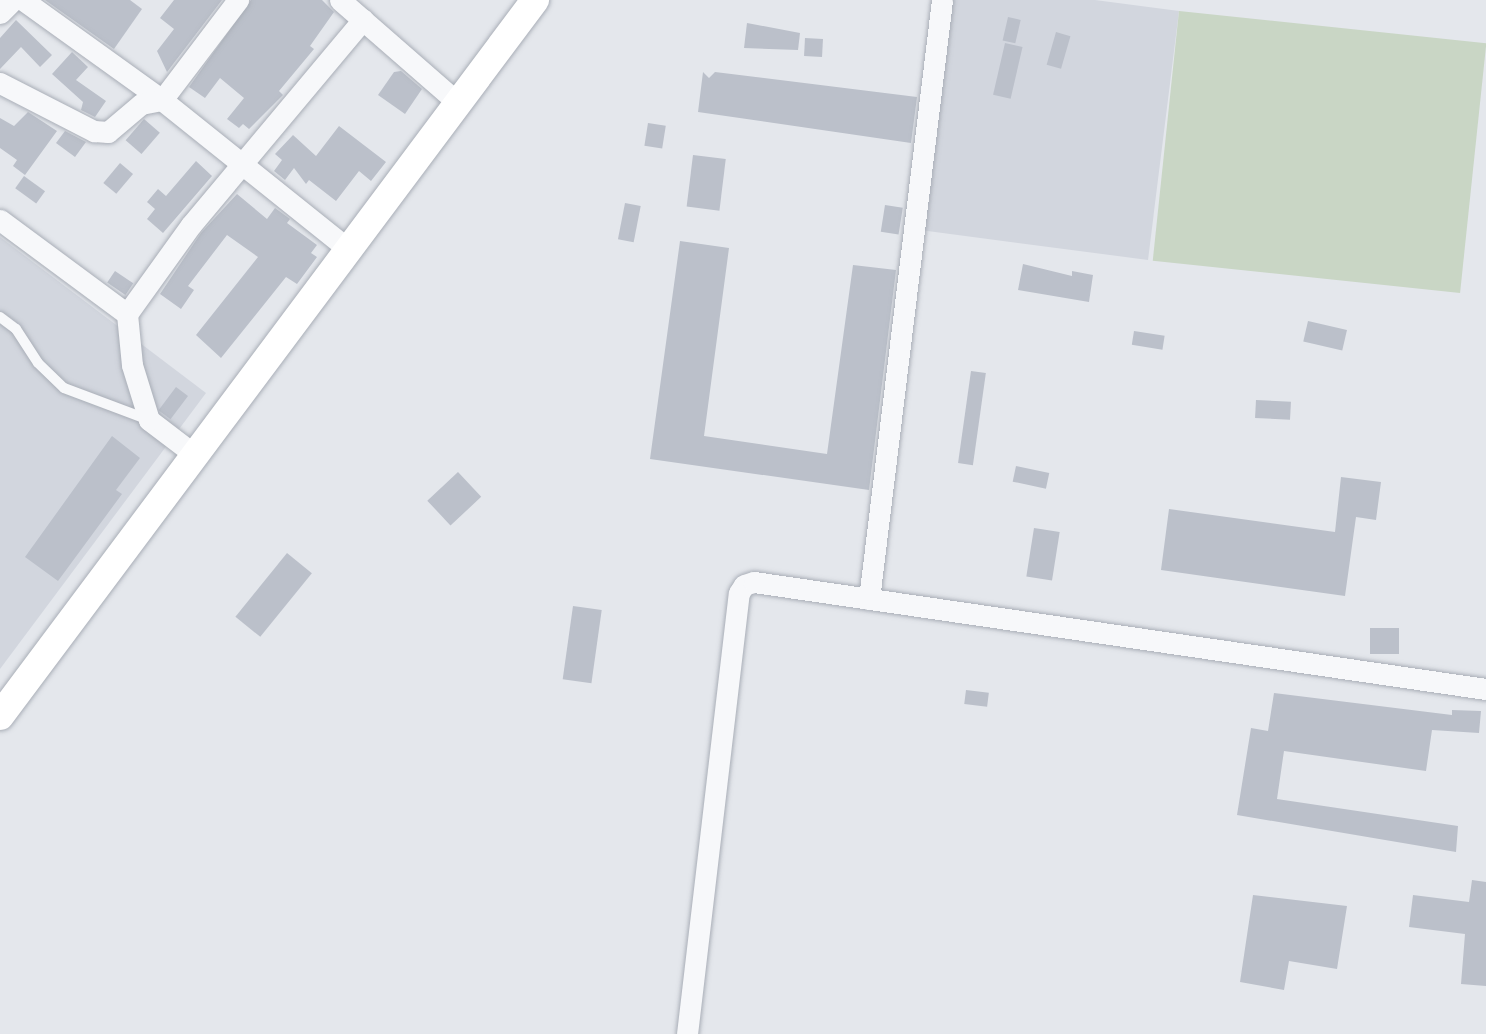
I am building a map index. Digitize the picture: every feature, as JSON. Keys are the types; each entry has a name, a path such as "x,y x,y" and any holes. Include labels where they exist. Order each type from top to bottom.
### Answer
{"street":[{"path":"0,13 13,0"},
{"path":"23,0 162,100 348,249"},
{"path":"0,83 94,131 108,132 141,104 162,100 238,0"},
{"path":"340,0 457,102"},
{"path":"0,716 535,0"},
{"path":"869,599 942,0"},
{"path":"195,455 149,420 135,376 127,314 242,163 363,19"},
{"path":"0,220 127,314"},
{"path":"687,1034 739,593 744,585 754,582 1486,689"}],"lane":[{"path":"0,317 16,330 38,363 64,388 149,420"}],"shaded area":[{"path":"949,0 1095,0 1179,11 1148,260 920,230"},
{"path":"0,237 206,393 0,669"}],"green space":[{"path":"1179,11 1486,43 1460,293 1153,261"}],"building":[{"path":"45,0 130,0 142,9 114,49"},
{"path":"174,0 222,0 167,72 157,51 174,29 160,18"},
{"path":"251,0 322,0 334,12 310,46 314,49 279,91 283,95 249,129 243,124 239,128 227,119 244,98 220,78 205,98 189,87"},
{"path":"1008,17 1021,20 1015,43 1003,40"},
{"path":"16,20 52,55 40,67 21,47 0,69 0,38"},
{"path":"747,23 800,33 798,50 744,48"},
{"path":"1056,32 1070,36 1061,69 1047,65"},
{"path":"805,38 823,39 822,57 804,56"},
{"path":"1005,43 1023,47 1011,99 993,95"},
{"path":"72,52 88,67 76,80 106,101 95,117 81,110 83,102 52,74"},
{"path":"401,71 422,89 405,114 378,95 394,72"},
{"path":"703,72 709,78 715,72 917,97 911,143 698,112"},
{"path":"28,112 57,131 25,175 13,166 17,160 0,148 0,118 14,126"},
{"path":"144,119 160,133 141,154 126,140"},
{"path":"648,123 666,126 662,149 644,146"},
{"path":"339,126 386,162 371,181 359,171 336,201 309,180 306,184 294,168 285,180 274,171 282,160 275,154 293,135 316,156"},
{"path":"65,131 86,142 75,157 56,143"},
{"path":"693,155 726,159 719,211 687,207"},
{"path":"196,161 212,176 163,233 147,219 155,209 147,202 158,189 166,196"},
{"path":"120,163 133,174 116,194 103,183"},
{"path":"24,176 45,191 36,203 15,188"},
{"path":"237,194 267,219 275,208 290,219 287,223 317,245 311,253 317,257 297,284 286,277 221,358 196,335 258,257 227,235 188,286 194,290 181,309 160,294 201,233"},
{"path":"625,203 641,206 634,242 618,239"},
{"path":"885,205 903,208 899,234 881,232"},
{"path":"680,241 729,248 704,436 827,454 853,265 896,270 869,490 650,459"},
{"path":"1023,264 1072,276 1072,271 1093,275 1089,302 1018,290"},
{"path":"115,271 133,283 125,295 107,283"},
{"path":"1308,321 1347,330 1342,350 1303,341"},
{"path":"1134,331 1165,336 1162,350 1132,345"},
{"path":"971,371 986,373 973,465 958,463"},
{"path":"176,387 188,396 171,419 159,410"},
{"path":"1256,400 1291,402 1290,420 1255,418"},
{"path":"112,436 140,458 116,490 122,494 58,581 25,557"},
{"path":"1016,466 1049,473 1046,489 1013,482"},
{"path":"458,472 481,497 450,526 427,501"},
{"path":"1341,477 1381,482 1376,520 1356,517 1345,596 1161,570 1169,509 1335,532"},
{"path":"1034,528 1060,532 1052,580 1026,576"},
{"path":"287,553 312,573 260,637 235,617"},
{"path":"573,606 602,610 591,683 563,679"},
{"path":"1370,628 1399,628 1399,654 1370,654"},
{"path":"966,690 989,693 987,707 964,704"},
{"path":"1274,693 1452,715 1452,710 1481,711 1479,733 1432,730 1426,771 1284,751 1277,799 1458,826 1456,852 1237,815 1251,728 1268,731"},
{"path":"1472,880 1486,882 1486,986 1461,984 1465,934 1409,927 1413,895 1469,902"},
{"path":"1253,895 1347,906 1337,969 1289,961 1284,990 1240,982"}]}
